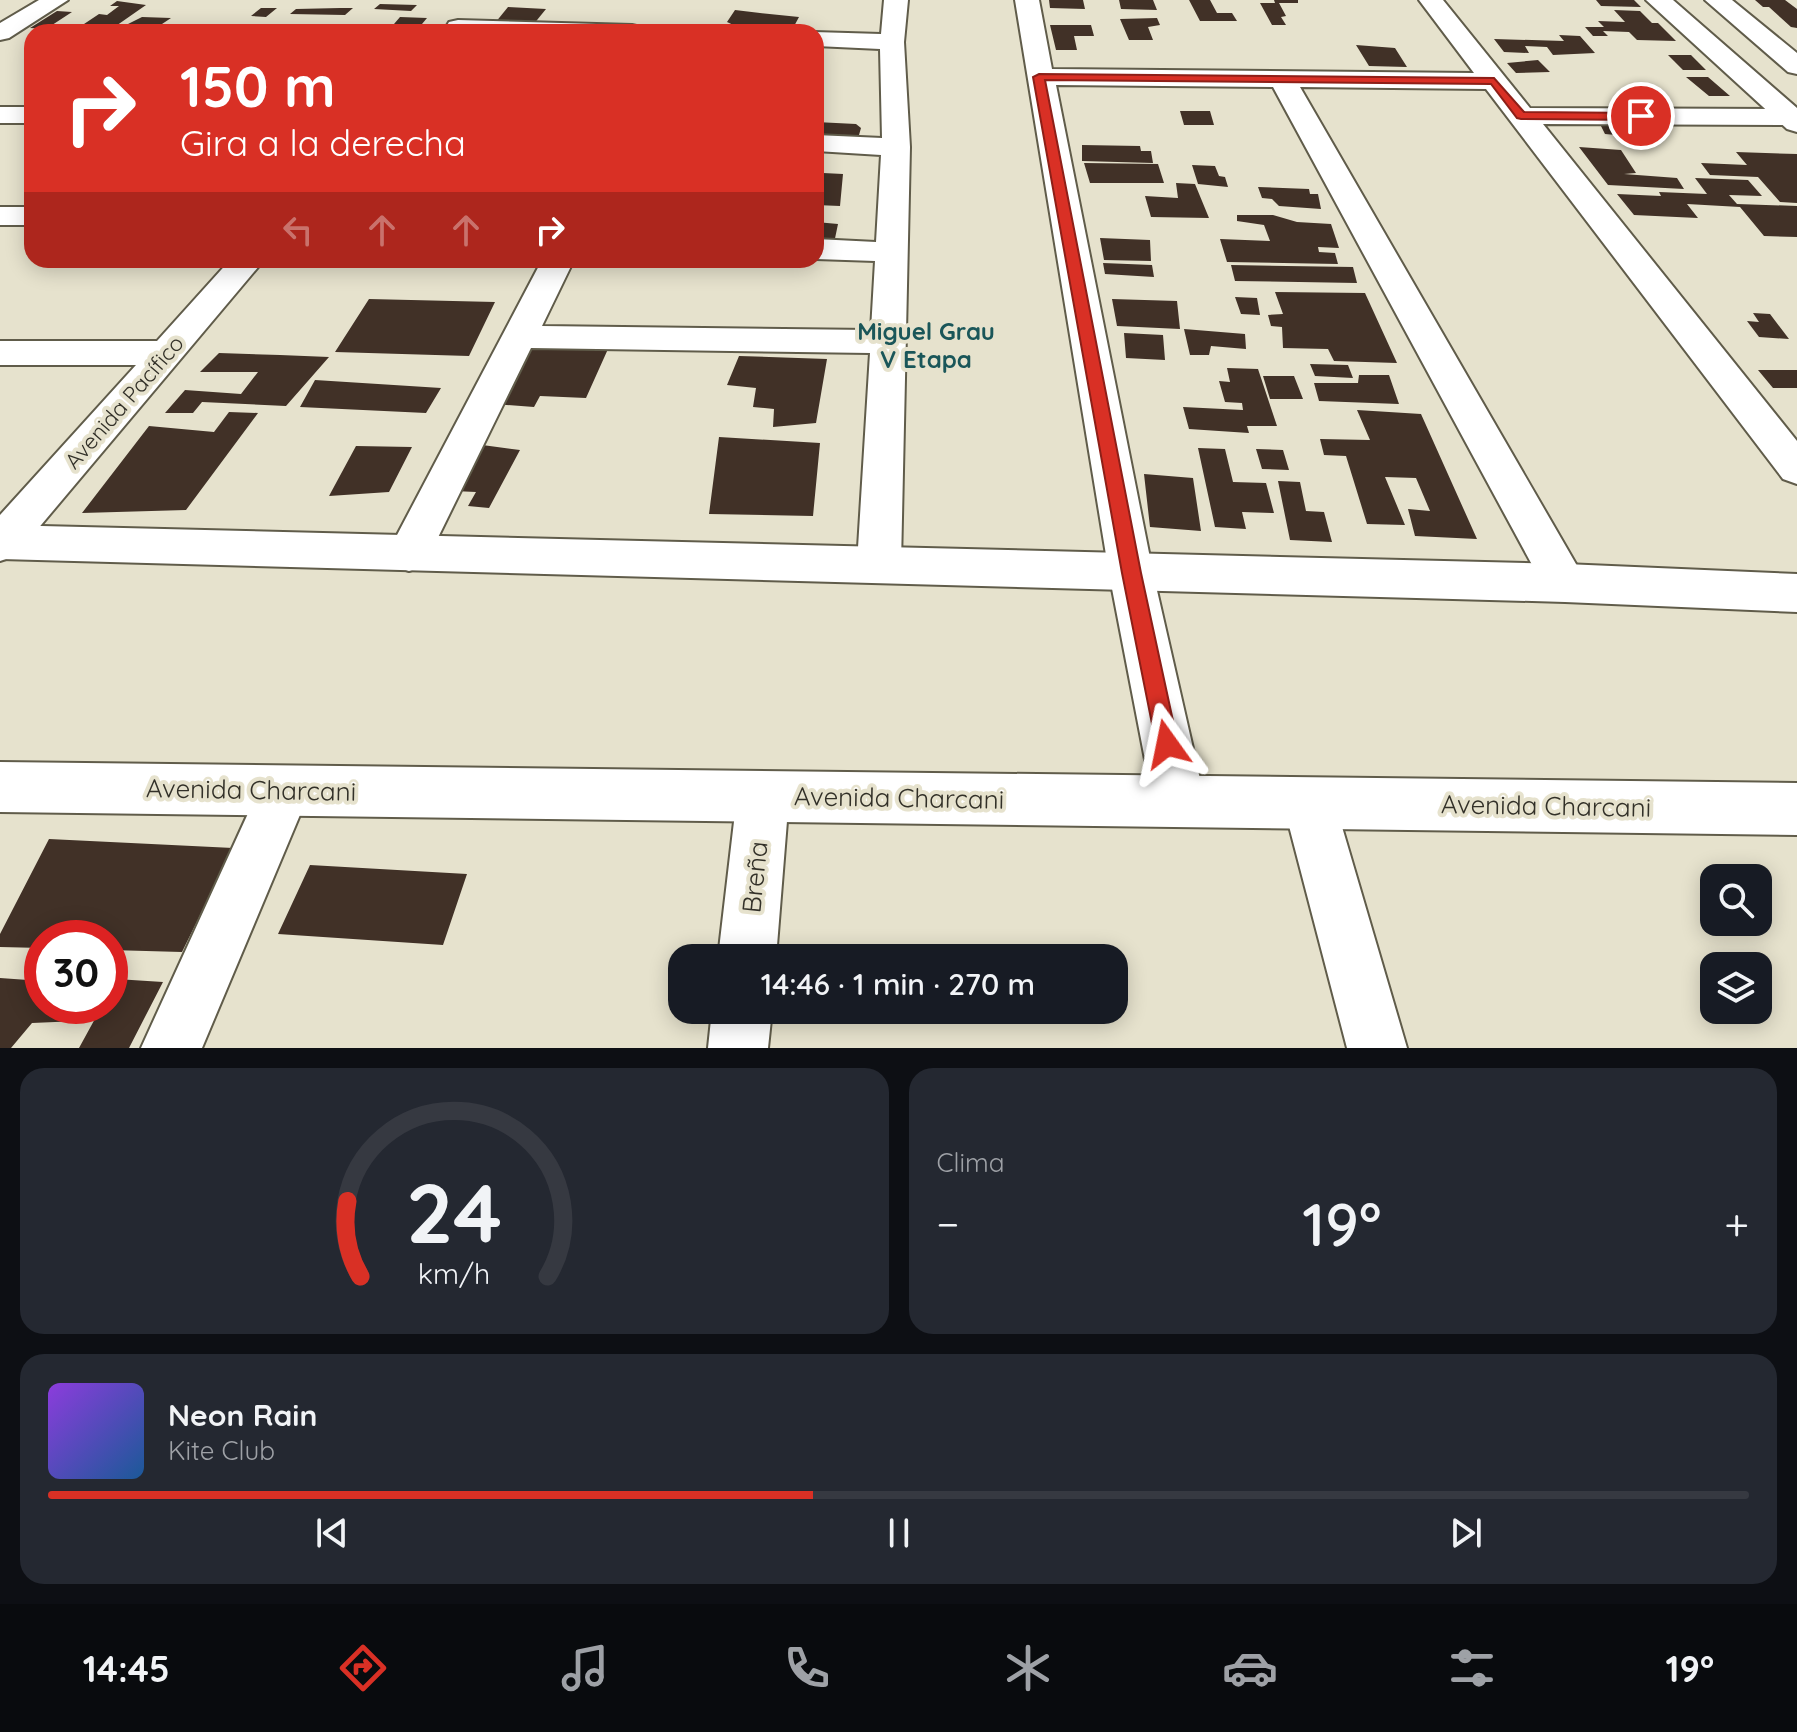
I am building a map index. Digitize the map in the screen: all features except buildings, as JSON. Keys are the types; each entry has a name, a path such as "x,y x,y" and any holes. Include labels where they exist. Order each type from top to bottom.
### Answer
{"street":[{"path":"0,34 56,0"},
{"path":"460,24 480,0"},
{"path":"879,564 896,147 892,42 896,0"},
{"path":"1027,0 1131,573 1179,801"},
{"path":"1431,0 1797,469"},
{"path":"1658,0 1795,119"},
{"path":"1717,0 1797,66"},
{"path":"0,34 24,35"},
{"path":"824,39 892,42"},
{"path":"1039,77 1494,81"},
{"path":"1282,79 1565,583"},
{"path":"0,115 24,115"},
{"path":"1521,116 1795,119"},
{"path":"824,143 896,147"},
{"path":"0,216 24,216"},
{"path":"824,249 891,252"},
{"name":"Avenida Pacífico","path":"0,543 241,268"},
{"path":"409,554 554,268"},
{"path":"519,336 613,340 887,342"},
{"path":"0,353 167,353"},
{"path":"0,543 1565,583 1797,593"},
{"name":"Avenida Charcani","path":"0,787 1797,809"},
{"path":"171,1048 284,791"},
{"name":"Breña","path":"748,944 763,796"},
{"path":"1309,803 1377,1048"},
{"path":"738,1048 741,1024"}],"district":[{"name":"Miguel Grau V Etapa","path":"926,346"}],"route":[{"path":"1167,744 1131,573 1039,77 1494,81 1521,116 1641,116"}]}
